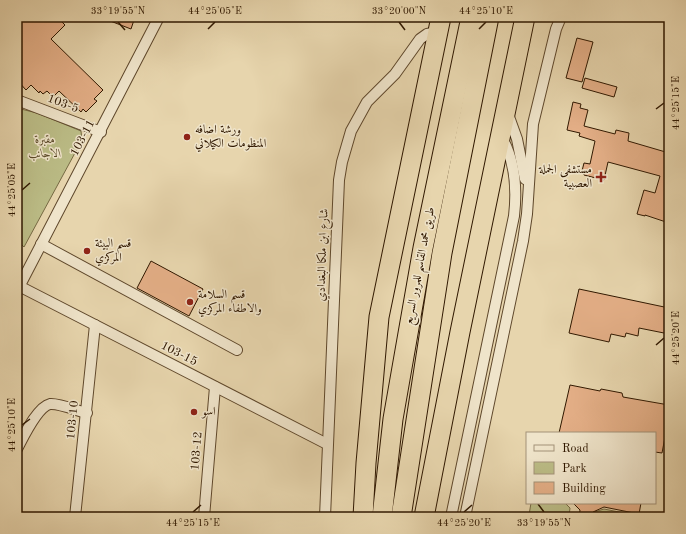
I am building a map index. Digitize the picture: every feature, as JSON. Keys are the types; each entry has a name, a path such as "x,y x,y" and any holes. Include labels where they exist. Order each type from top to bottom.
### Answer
{"highway":[{"name":"طريق محمد القاسم للمرور السريع","path":"382,517 393,419 423,248 471,17"},
{"name":"طريق محمد القاسم للمرور السريع","path":"401,517 442,253 489,17"},
{"path":"424,517 460,332 525,17"},
{"path":"517,58 530,41 539,17"},
{"path":"363,517 366,463 380,317 440,25"}],"street":[{"name":"103-11","path":"18,287 101,132 159,17"},
{"path":"465,517 523,241 528,199 532,124 556,29 561,17"},
{"name":"شارع ابن ملكا البغدادي","path":"325,517 339,180 346,146 351,131 367,102 395,74 420,39 440,25"},
{"name":"103-5","path":"17,100 101,132"},
{"path":"506,111 516,139 528,199"},
{"path":"451,517 514,216 515,196 513,171 501,136"},
{"path":"41,244 237,350"},
{"name":"103-15","path":"18,287 327,444"},
{"name":"103-10","path":"75,517 95,325"},
{"name":"103-12","path":"204,517 215,387"},
{"path":"17,451 37,414 45,406 51,404 87,413"}],"green space":[{"name":"مقبرة الاجانب","path":"17,108 37,113 81,131 82,140 24,247 17,240"},
{"path":"531,504 566,504 570,508 569,516 537,517 529,515"},
{"path":"604,509 639,517 593,517 594,512"}],"building":[{"path":"25,17 57,17 65,25 51,39 103,90 94,99 97,101 86,112 83,109 81,112 59,91 53,97 47,91 43,94 40,91 39,93 31,85 26,90 17,80 17,25"},
{"path":"100,17 135,17 131,29"},
{"path":"577,38 593,42 582,82 566,78"},
{"path":"585,78 617,87 614,97 582,88"},
{"path":"573,102 581,104 580,108 588,110 584,126 615,134 616,130 629,133 628,141 669,153 669,223 645,215 637,214 644,190 655,193 660,176 608,162 604,180 584,175 584,172 582,171 584,163 590,164 595,141 579,136 580,133 567,130"},
{"path":"151,261 203,289 189,316 137,288"},
{"path":"579,289 669,308 669,334 639,328 638,336 626,333 625,337 611,334 609,342 569,333"},
{"path":"570,385 600,391 601,389 622,393 623,397 669,405 669,416 662,453 656,452 656,432 559,432"},
{"path":"574,504 641,504 639,514 604,507 593,512 592,517 579,517 580,510"}],"place":[{"name":"ورشة اضافه المنظومات الكيلاني","path":"187,137"},
{"name":"مستشفى الجملة العصبية","path":"601,177"},
{"name":"قسم البيئة المركزي","path":"87,251"},
{"name":"قسم السلامة والاطفاء المركزي","path":"190,302"},
{"name":"اسو","path":"194,412"}]}
